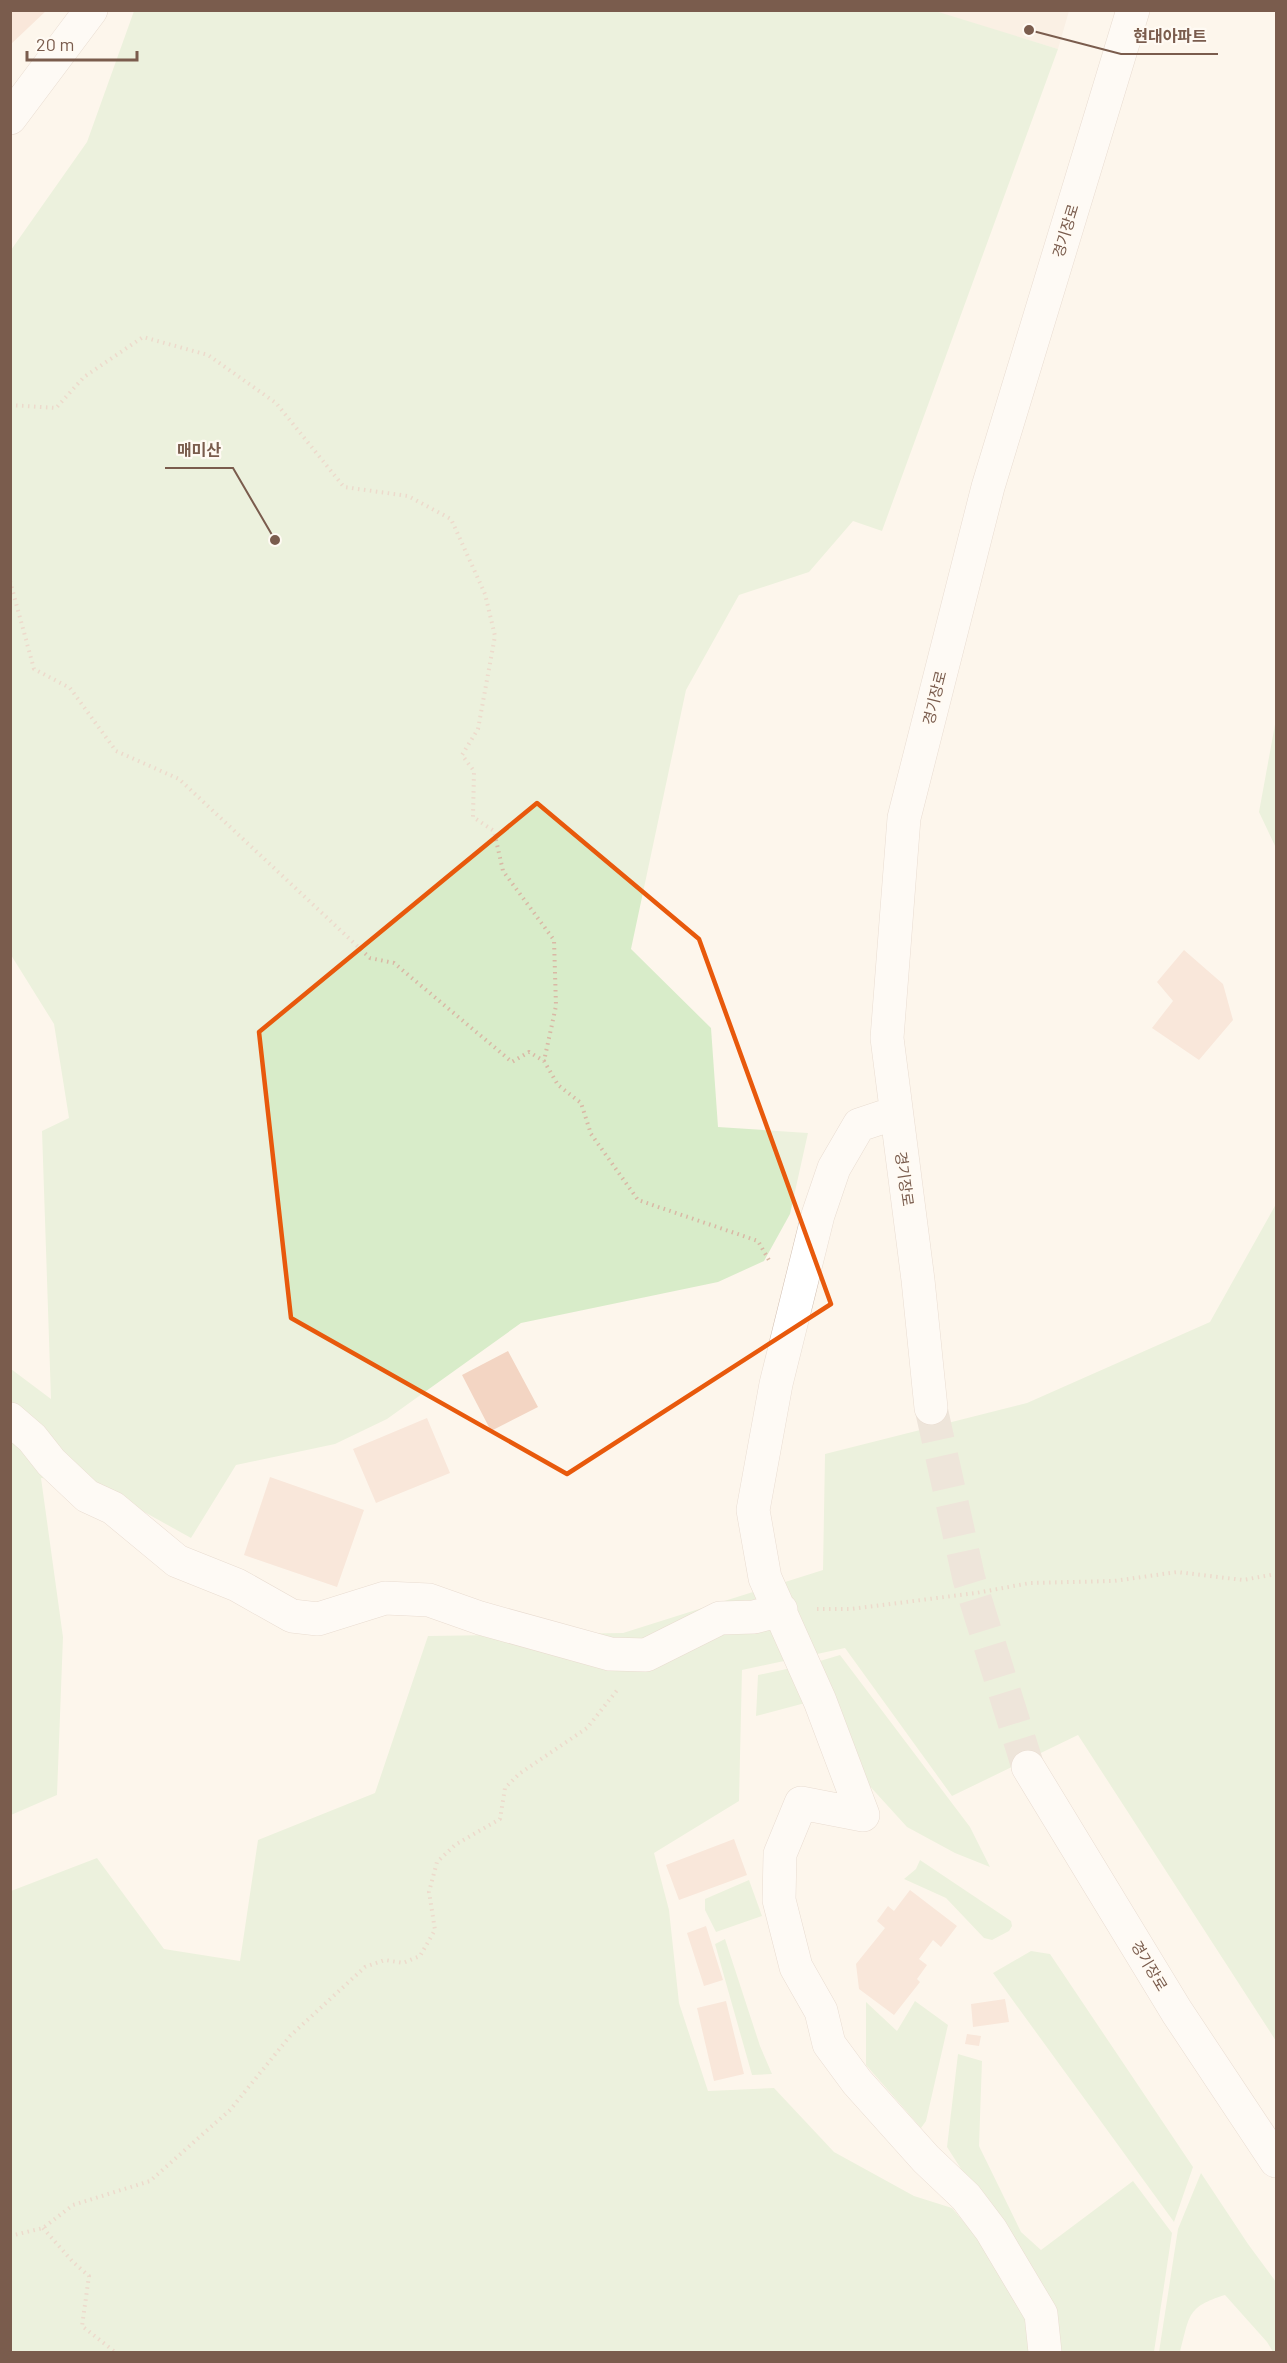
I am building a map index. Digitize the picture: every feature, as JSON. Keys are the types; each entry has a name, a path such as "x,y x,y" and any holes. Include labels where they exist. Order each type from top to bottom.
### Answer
{"street":[{"path":"10,118 92,10"},
{"name":"경기장로","path":"931,1408 918,1280 887,1038 904,818 988,487 1133,10"},
{"path":"895,1113 859,1125 834,1168 818,1215 776,1384 753,1510 765,1578 820,1701 863,1815 801,1803 780,1854 779,1900 796,1967 821,2011 829,2044 857,2082 926,2159 966,2197 991,2230 1041,2314 1045,2352"},
{"path":"10,1419 87,1496 113,1508 177,1561 237,1585 292,1616 318,1619 385,1598 429,1600 480,1618 610,1654 646,1654 720,1618 754,1617 780,1610"},
{"name":"경기장로","path":"1028,1767 1177,2012 1276,2161"}],"path":[{"path":"10,405 56,408 84,376 143,337 208,354 276,403 344,487 408,496 451,519 485,594 495,636 478,729 462,755 474,771 473,817 494,831 503,871 554,940 556,1006 544,1061"},
{"path":"10,581 34,669 70,688 116,751 180,778 370,958 394,963 512,1062 530,1052 544,1061 558,1085 580,1103 591,1134 638,1200 758,1241 770,1262 771,1272"},
{"path":"780,1610 851,1609 976,1593 1030,1583 1114,1581 1177,1572 1243,1580 1276,1574"},
{"path":"10,2236 43,2228 74,2205 150,2181 230,2110 290,2036 364,1967 385,1960 403,1963 420,1956 435,1929 429,1892 437,1862 455,1845 500,1820 505,1788 519,1774 587,1728 646,1654"},
{"path":"43,2228 73,2262 89,2276 82,2326 115,2352"}],"highlighted area":[{"path":"537,803 699,939 831,1304 567,1474 291,1318 259,1032"}],"shaded area":[{"path":"932,11 1069,11 1058,49"}],"green space":[{"path":"932,10 1058,49 882,531 853,521 809,572 739,595 686,690 631,949 711,1028 718,1127 808,1133 790,1214 764,1261 718,1282 521,1323 387,1419 335,1444 236,1465 191,1538 92,1483 41,1478 63,1637 57,1795 11,1815 11,1369 51,1399 42,1131 69,1118 54,1024 11,955 11,250 87,142 134,11"},
{"path":"1276,719 1276,848 1259,812"},
{"path":"1276,1204 1276,2041 1078,1735 952,1796 845,1648 742,1670 739,1801 654,1853 669,1910 679,2003 708,2091 774,2088 834,2152 914,2196 952,2208 999,2264 1031,2323 1033,2352 11,2352 11,1891 97,1858 164,1949 240,1961 258,1840 375,1793 428,1636 623,1633 823,1570 825,1454 1027,1403 1210,1322"},
{"path":"840,1655 970,1827 990,1867 955,1853 907,1827 866,1782 820,1661"},
{"path":"796,1667 809,1702 756,1716 758,1675"},
{"path":"920,1860 1011,1921 1012,1926 1009,1931 992,1940 984,1938 946,1898 904,1879 916,1869"},
{"path":"749,1880 762,1916 716,1932 705,1910 705,1899"},
{"path":"725,1939 760,2046 772,2074 752,2075 715,1944"},
{"path":"1031,1951 1050,1954 1193,2167 1174,2222 993,1973"},
{"path":"915,2001 948,2025 926,2121 921,2128 866,2065 866,2002 897,2031"},
{"path":"958,2054 982,2061 979,2146 1021,2232 1041,2250 1133,2181 1172,2233 1154,2352 1057,2352 1051,2309 947,2147"},
{"path":"1201,2173 1276,2282 1276,2352 1273,2352 1267,2342 1225,2295 1203,2304 1192,2314 1180,2352 1159,2352 1178,2229"}],"building":[{"path":"10,10 47,10 10,45"},
{"path":"1184,950 1223,984 1233,1020 1199,1060 1152,1028 1173,1001 1157,982"},
{"path":"508,1351 538,1407 491,1431 462,1375"},
{"path":"427,1418 450,1473 376,1503 353,1449"},
{"path":"270,1477 364,1510 337,1587 244,1555"},
{"path":"734,1839 747,1875 679,1900 666,1865"},
{"path":"910,1890 957,1926 941,1947 933,1940 919,1959 927,1965 917,1979 920,1982 894,2015 859,1989 856,1964 885,1928 877,1921 888,1906 894,1911"},
{"path":"706,1926 723,1980 704,1986 687,1933"},
{"path":"1005,1999 1009,2022 973,2027 971,2004"},
{"path":"726,2001 744,2074 714,2081 697,2008"},
{"path":"967,2034 981,2036 979,2046 965,2044"}],"tunnel":[{"path":"931,1408 969,1579 1028,1767"}],"place":[{"name":"현대아파트","path":"1029,30"},
{"name":"매미산","path":"275,540"}]}
